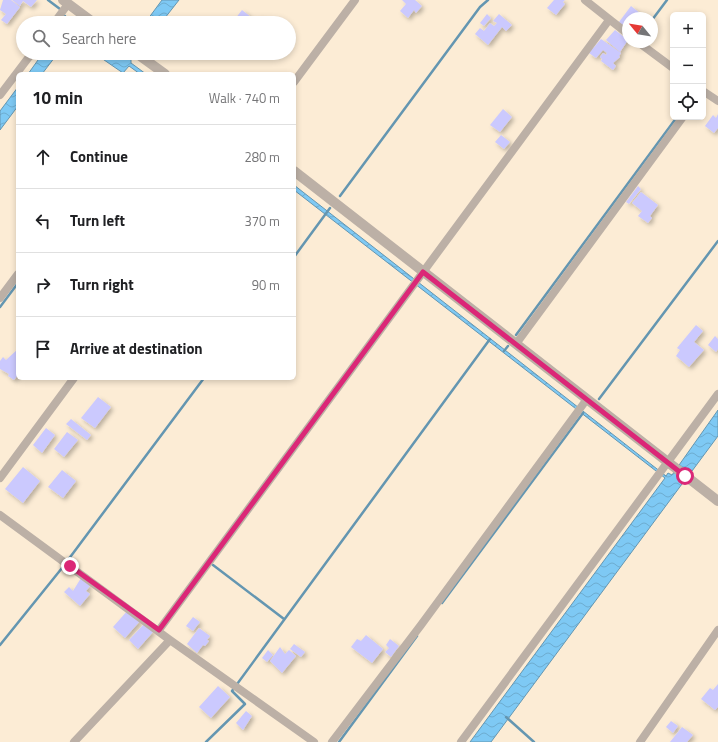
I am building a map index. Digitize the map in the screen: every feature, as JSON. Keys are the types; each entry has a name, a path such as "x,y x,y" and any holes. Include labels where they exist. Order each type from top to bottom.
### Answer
{"street":[{"path":"296,79 355,0"},
{"path":"585,0 622,30"},
{"path":"58,16 65,2 84,16"},
{"path":"159,630 609,20"},
{"path":"646,48 670,66"},
{"path":"18,72 27,60"},
{"path":"146,60 162,72"},
{"path":"0,95 16,74"},
{"path":"706,93 718,101"},
{"path":"516,344 682,120"},
{"path":"296,173 418,278 516,344 584,403 676,468 718,501"},
{"path":"0,298 16,277"},
{"path":"0,478 73,380"},
{"path":"462,742 718,394"},
{"path":"332,742 421,625 584,403"},
{"path":"0,515 159,630 170,640 314,742"},
{"path":"640,742 718,630"},
{"path":"74,742 170,640"}],"water":[{"path":"162,0 179,0 166,16 150,16"},
{"path":"38,60 53,60 44,72 29,72"},
{"path":"104,60 131,60 131,63 143,72 137,72 129,66 124,72"},
{"path":"16,90 16,109 0,130 0,111"},
{"path":"296,187 666,476 668,473 672,475 718,410 718,436 692,471 688,468 679,481 682,484 491,742 470,742 665,478 296,192"}],"building":[{"path":"3,0 11,0 20,7 7,24 1,20 6,14 0,10"},
{"path":"12,0 37,0 31,7 23,1 20,6"},
{"path":"402,0 415,0 422,6 416,13 414,10 408,18 400,11 406,4"},
{"path":"554,0 565,0 563,2 565,4 556,15 547,8"},
{"path":"631,6 638,12 626,12"},
{"path":"242,10 250,16 237,16"},
{"path":"487,14 491,18 484,26 480,23"},
{"path":"499,14 512,25 506,31 502,27 488,45 475,34 480,28 484,31 490,23 494,26 497,23 493,21"},
{"path":"615,30 622,35 623,48 620,52 606,40"},
{"path":"601,39 621,53 619,56 620,57 613,63 616,66 613,70 601,61 602,59 600,57 603,53 606,55 607,53 603,50 596,58 589,53"},
{"path":"503,109 512,117 500,132 490,125"},
{"path":"718,114 718,128 714,133 705,126 713,115 716,118"},
{"path":"501,135 510,142 504,149 495,142"},
{"path":"638,186 641,189 629,204 626,202"},
{"path":"641,192 658,205 650,216 652,218 648,223 638,216 642,211 632,203"},
{"path":"696,325 703,331 694,342 704,350 689,367 676,356 680,350 677,348"},
{"path":"715,336 718,339 718,349 716,352 708,345"},
{"path":"16,351 16,378 14,380 8,376 9,374 0,369 0,361 3,357 6,360"},
{"path":"98,397 111,407 95,428 81,418"},
{"path":"71,419 91,435 87,440 66,424"},
{"path":"46,428 55,435 42,453 33,445"},
{"path":"67,432 78,440 64,457 54,449"},
{"path":"23,467 40,481 23,503 5,489"},
{"path":"62,470 76,481 63,498 48,487"},
{"path":"81,578 90,586 86,591 90,594 80,606 64,592 69,587 73,591"},
{"path":"128,610 140,621 125,638 113,627"},
{"path":"193,617 200,622 193,631 186,626"},
{"path":"144,624 153,632 138,649 129,640"},
{"path":"199,628 210,636 207,640 209,641 205,646 203,645 197,653 187,644"},
{"path":"366,635 383,649 372,663 351,647 357,639 361,641"},
{"path":"390,639 399,646 391,657 385,652 389,648 386,645"},
{"path":"294,644 305,652 301,657 290,649"},
{"path":"280,647 285,654 289,650 296,656 282,673 270,661"},
{"path":"268,650 273,655 267,662 262,658"},
{"path":"718,684 718,707 715,710 701,699 710,688 713,690"},
{"path":"218,686 230,697 211,718 199,707"},
{"path":"246,711 252,716 243,730 236,723"},
{"path":"671,721 678,726 673,733 666,727"},
{"path":"682,727 693,735 687,742 670,742"}],"waterway":[{"path":"48,0 60,9"},
{"path":"340,196 480,7 488,0"},
{"path":"658,12 667,0"},
{"path":"516,335 675,120"},
{"path":"296,254 330,208"},
{"path":"599,399 718,241"},
{"path":"0,307 16,286"},
{"path":"206,742 245,704 232,691 490,339"},
{"path":"504,351 508,346"},
{"path":"0,645 62,568 203,380"},
{"path":"442,603 583,413"},
{"path":"213,565 284,619"},
{"path":"339,742 417,636"},
{"path":"506,717 534,742"}],"route":[{"path":"70,566 159,630 423,272 685,476"}]}
